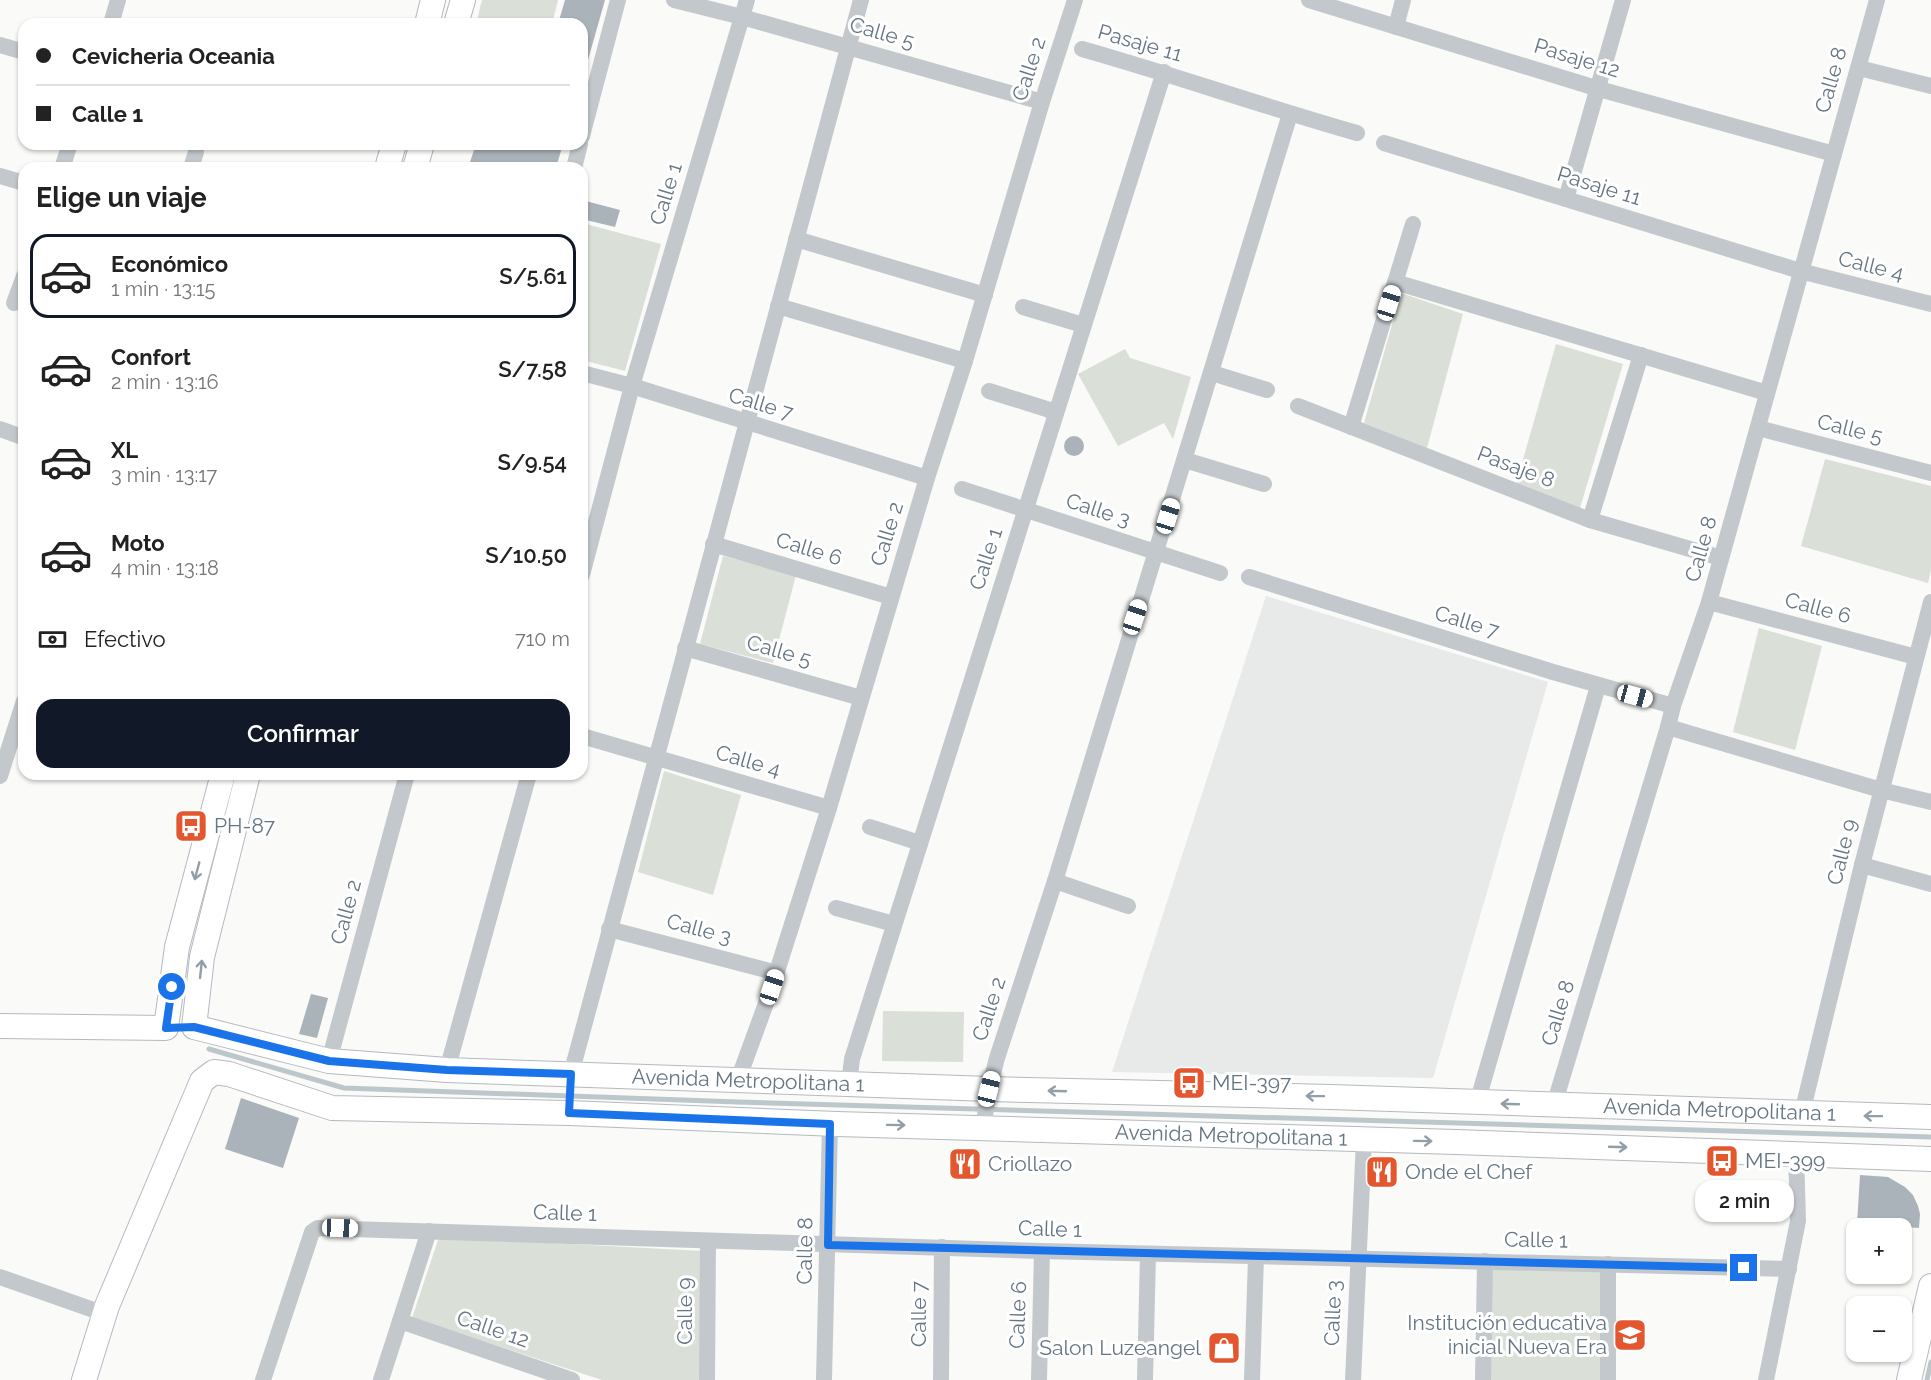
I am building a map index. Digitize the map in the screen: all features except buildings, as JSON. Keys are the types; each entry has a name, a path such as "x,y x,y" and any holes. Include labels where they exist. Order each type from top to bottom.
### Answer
{"street":[{"path":"113,18 118,0"},
{"path":"428,18 433,0"},
{"path":"458,18 463,0"},
{"path":"588,113 618,0"},
{"name":"Calle 5","path":"674,0 1042,102"},
{"name":"Calle 1","path":"588,552 632,386 747,0"},
{"path":"84,1380 105,1314 202,1081 214,1072 229,1074 332,1108 570,1093 609,929 861,0"},
{"name":"Calle 2","path":"738,1080 777,973 829,808 927,478 1075,0"},
{"name":"Pasaje 12","path":"1308,0 1599,89 1834,154"},
{"path":"1396,27 1403,0"},
{"path":"1566,199 1623,0"},
{"name":"Calle 8","path":"1554,1105 1673,706 1709,602 1877,0"},
{"path":"0,45 18,50"},
{"name":"Pasaje 11","path":"1082,49 1164,72 1290,114 1357,133"},
{"path":"1858,68 1931,86"},
{"name":"Calle 1","path":"849,1084 852,1059 894,924 1164,72"},
{"name":"Calle 2","path":"984,1124 988,1093 1000,1047 1055,881 1290,114"},
{"name":"Pasaje 11","path":"1384,143 1800,271"},
{"path":"0,176 18,181"},
{"path":"1351,427 1413,224"},
{"path":"796,239 984,295"},
{"name":"Calle 4","path":"1800,271 1931,304"},
{"path":"1395,282 1767,393"},
{"path":"778,306 965,361"},
{"path":"1023,307 1083,325"},
{"path":"1590,520 1641,355"},
{"path":"1212,373 1267,390"},
{"name":"Calle 7","path":"588,375 632,386 927,478"},
{"path":"989,391 1056,412"},
{"name":"Pasaje 8","path":"1298,406 1590,520 1721,558"},
{"name":"Calle 5","path":"1758,428 1931,473"},
{"path":"0,429 18,436"},
{"path":"1185,460 1264,484"},
{"name":"Calle 3","path":"962,489 1220,573"},
{"name":"Calle 6","path":"713,544 891,597"},
{"name":"Calle 7","path":"1250,577 1598,686 1673,706"},
{"name":"Calle 6","path":"1709,602 1916,657"},
{"name":"Calle 9","path":"1802,1113 1862,865 1931,602"},
{"name":"Calle 5","path":"685,648 861,698"},
{"path":"1477,1103 1598,686"},
{"path":"0,776 18,720"},
{"path":"1668,727 1881,790 1931,802"},
{"path":"588,738 655,757"},
{"name":"Calle 4","path":"655,757 829,808"},
{"path":"166,1028 177,947 221,780"},
{"path":"194,1027 202,957 246,780"},
{"name":"Calle 2","path":"329,1061 405,780"},
{"path":"447,1070 527,780"},
{"path":"870,827 920,843"},
{"path":"1862,865 1931,884"},
{"path":"1055,881 1128,906"},
{"path":"836,908 894,924"},
{"name":"Calle 3","path":"609,929 777,973"},
{"name":"Avenida Metropolitana 1","path":"0,1026 194,1027 329,1061 447,1070 570,1093 830,1124 984,1124 1094,1112 1331,1097 1931,1117"},
{"name":"Avenida Metropolitana 1","path":"570,1093 738,1080 849,1084 988,1093 1094,1112 1364,1140 1931,1159"},
{"name":"Calle 8","path":"824,1380 830,1124"},
{"name":"Calle 3","path":"1353,1380 1364,1140"},
{"path":"1766,1380 1798,1221 1796,1153"},
{"name":"Calle 1","path":"263,1380 312,1232 318,1228 1148,1254 1789,1269"},
{"path":"381,1380 429,1231"},
{"name":"Calle 9","path":"707,1380 708,1241"},
{"name":"Calle 7","path":"941,1380 942,1247"},
{"name":"Calle 6","path":"1039,1380 1042,1251"},
{"path":"1145,1380 1148,1254"},
{"path":"1252,1380 1256,1257"},
{"path":"1483,1380 1485,1261"},
{"path":"1608,1264 1608,1380"},
{"path":"0,1277 105,1314"},
{"path":"1909,1380 1931,1286"},
{"name":"Calle 12","path":"400,1321 572,1380"}],"shaded area":[{"path":"482,0 558,0 554,18 478,18"},
{"path":"588,225 661,244 625,371 588,362"},
{"path":"1401,293 1463,314 1427,448 1364,423"},
{"path":"1556,344 1623,364 1580,508 1516,484"},
{"path":"1125,349 1130,358 1191,377 1173,439 1164,423 1118,446 1078,374"},
{"path":"1825,459 1931,486 1931,570 1928,583 1801,546"},
{"path":"723,556 796,575 773,663 700,644"},
{"path":"1266,596 1548,682 1433,1078 1112,1072"},
{"path":"1759,628 1822,646 1795,750 1733,732"},
{"path":"664,771 741,795 713,895 638,872"},
{"path":"883,1011 964,1012 963,1062 882,1061"},
{"path":"439,1237 703,1251 700,1380 602,1380 412,1318"},
{"path":"1489,1269 1604,1270 1603,1380 1488,1380"}],"waterway":[{"path":"209,1049 344,1088 738,1102 1931,1137"},
{"path":"1927,1380 1931,1362"}],"place":[{"name":"PH-87","path":"191,826"},
{"name":"MEI-397","path":"1189,1083"},
{"name":"MEI-399","path":"1722,1161"},
{"name":"Criollazo","path":"965,1164"},
{"name":"Onde el Chef","path":"1382,1172"},
{"name":"Institución educativa inicial Nueva Era","path":"1630,1335"},
{"name":"Salon Luzeangel","path":"1224,1348"}],"route":[{"path":"172,987 166,1028 194,1027 329,1061 447,1070 571,1074 569,1113 830,1124 828,1245 1744,1268"}]}
